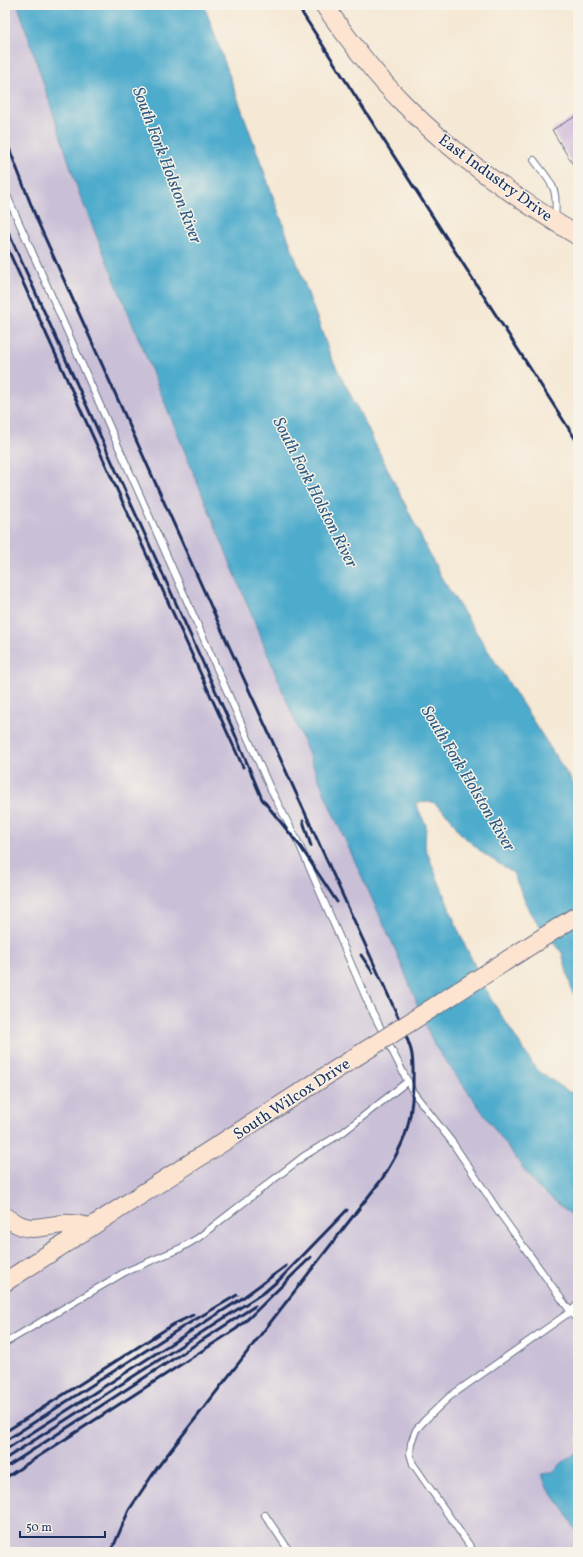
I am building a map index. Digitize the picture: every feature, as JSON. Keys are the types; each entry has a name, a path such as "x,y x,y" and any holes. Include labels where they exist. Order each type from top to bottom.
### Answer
{"main road":[{"name":"East Industry Drive","path":"324,5 374,71 404,104 466,159 578,236"},
{"name":"South Wilcox Drive","path":"5,1282 578,915"},
{"path":"5,1217 24,1228 36,1229 66,1224 90,1227"}],"lane":[{"path":"534,160 554,188 556,199 554,220"},
{"path":"5,191 267,781 300,846 369,1005 413,1092 452,1142 501,1215 578,1322"},
{"path":"5,1343 125,1272 181,1248 198,1238 304,1156 342,1133 408,1081"},
{"path":"474,1552 413,1464 410,1454 411,1443 416,1430 449,1397 570,1312 578,1304"},
{"path":"265,1515 290,1552"}],"shaded area":[{"path":"5,5 19,5 83,204 331,809 395,949 434,1045 536,1186 578,1220 578,1552 5,1552"}],"water":[{"name":"South Fork Holston River","path":"18,5 204,5 331,357 441,577 578,791 578,1001 572,991 562,953 530,913 513,873 484,854 460,833 450,817 433,802 415,803 426,825 425,847 458,930 489,996 536,1069 569,1092 578,1093 578,1220 536,1186 434,1045 395,949 331,809 79,193"},
{"path":"578,1453 578,1534 565,1511 546,1486 542,1474 553,1472 564,1461"}],"building":[{"path":"578,115 578,173 552,130"}],"railway":[{"path":"297,5 578,443"},
{"path":"5,138 37,220 400,1021 411,1050 413,1063 412,1101 408,1125 396,1156 382,1179 157,1468 129,1510 111,1552"},
{"path":"5,225 231,725 262,799 300,846 337,902"},
{"path":"5,243 243,767"},
{"path":"303,821 311,846"},
{"path":"361,955 373,973"},
{"path":"5,1459 266,1291 280,1279 347,1210"},
{"path":"5,1478 236,1329 311,1257"},
{"path":"5,1450 241,1299 286,1266"},
{"path":"5,1441 181,1328 237,1295"},
{"path":"5,1468 255,1306"},
{"path":"5,1432 174,1324 193,1315"}]}
